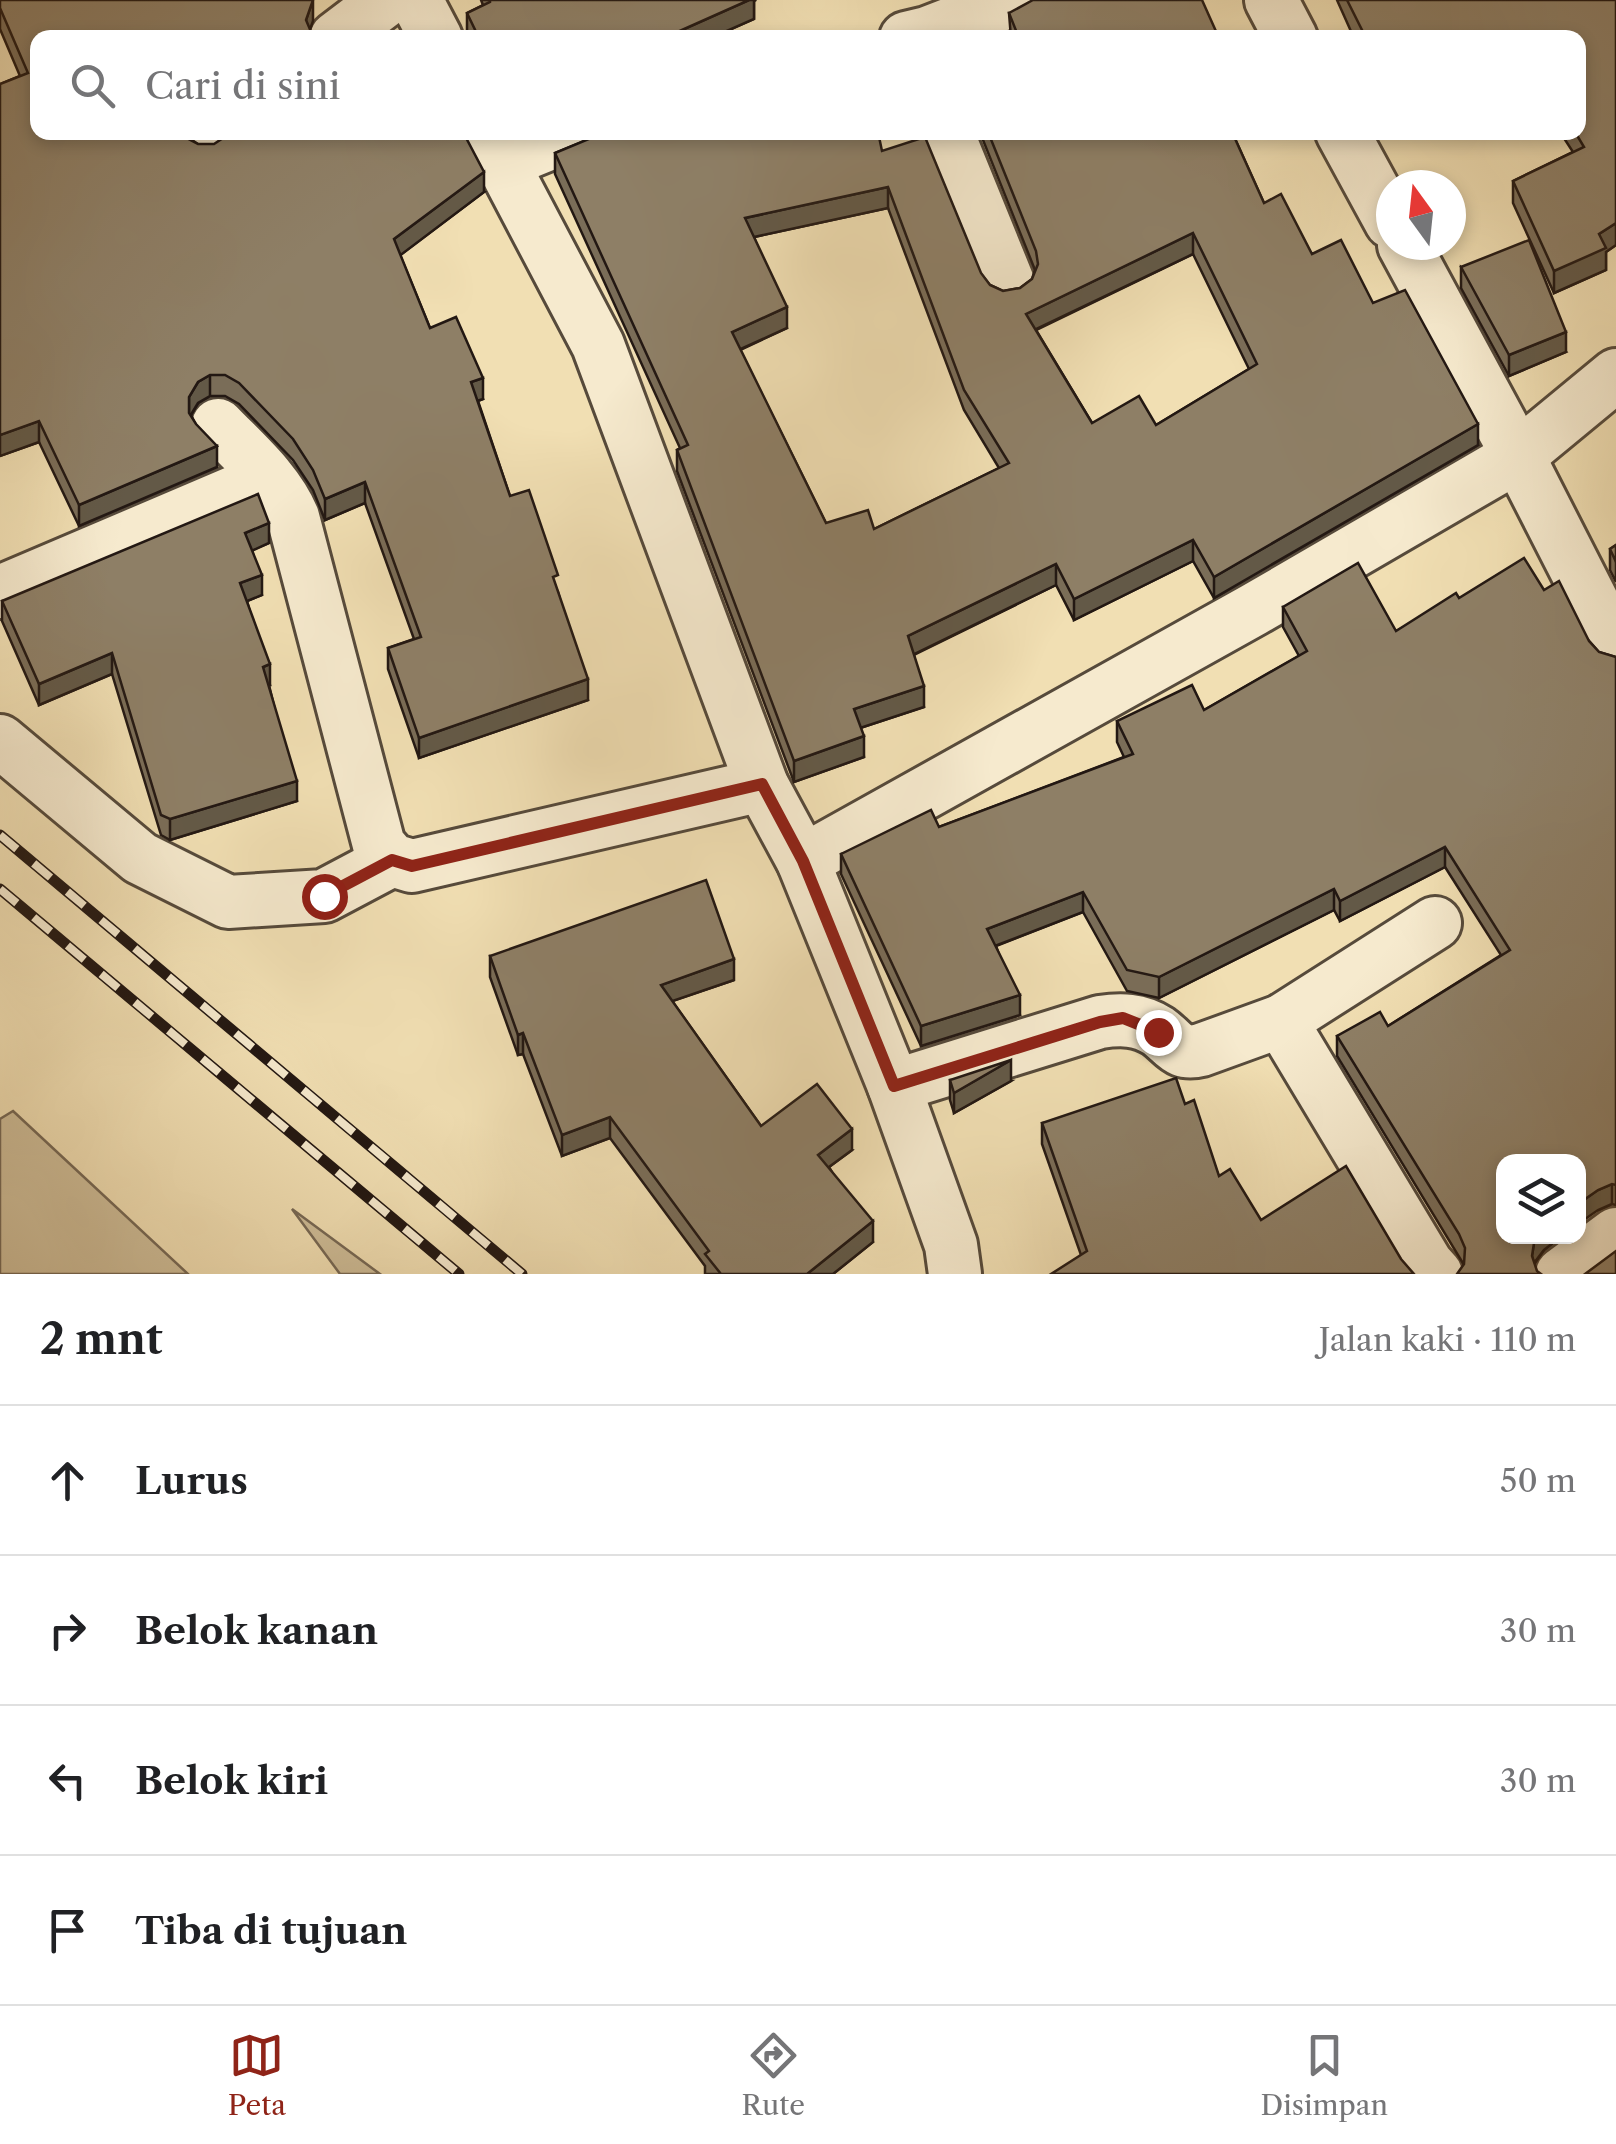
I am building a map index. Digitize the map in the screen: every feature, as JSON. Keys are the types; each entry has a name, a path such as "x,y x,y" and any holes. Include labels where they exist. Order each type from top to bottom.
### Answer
{"street":[{"path":"347,30 386,0"},
{"path":"416,0 432,30"},
{"path":"935,30 1012,0"},
{"path":"1270,0 1287,30"},
{"path":"536,140 494,148 598,345 762,784 803,861 894,1086 951,1245 955,1274"},
{"path":"950,140 1008,282"},
{"path":"1346,140 1376,194"},
{"path":"1412,260 1616,648"},
{"path":"803,861 1253,610 1518,456 1616,375"},
{"path":"218,426 287,501 379,845 392,860 412,866 762,784"},
{"path":"0,592 268,478"},
{"path":"0,741 140,858 228,902 324,896 392,860"},
{"path":"894,1086 1123,1018 1158,1032 1187,1053 1282,1021 1434,923"},
{"path":"1282,1021 1425,1270"},
{"path":"1562,1274 1616,1234"}],"shaded area":[{"path":"13,1111 188,1274 0,1274 0,1119"},
{"path":"292,1209 380,1274 340,1274"}],"building":[{"path":"0,0 313,0 306,20 310,30 30,30 30,140 190,140 214,144 220,140 467,140 484,172 394,239 430,328 456,317 483,378 471,382 510,496 529,490 558,575 553,577 588,679 419,738 388,648 421,637 365,482 325,499 313,470 293,439 239,383 225,375 210,375 198,382 189,397 189,413 217,446 79,505 39,421 0,435 0,84 28,73"},
{"path":"749,0 682,30 475,30 467,13 490,2"},
{"path":"1033,0 1202,0 1215,30 1016,30 1009,13"},
{"path":"1347,0 1616,0 1616,223 1599,234 1606,248 1554,271 1513,181 1584,147 1580,140 1586,140 1586,30 1362,30"},
{"path":"587,140 880,140 882,151 926,140 981,273 990,285 1003,291 1020,288 1032,279 1038,264 991,140 1236,140 1264,203 1281,194 1312,254 1341,240 1373,303 1405,290 1478,424 1214,577 1193,540 1074,599 1056,564 908,636 924,686 854,709 864,736 794,761 677,450 688,445 555,153","holes":["888,187 964,390 1009,463 874,529 868,510 826,523 732,332 787,307 745,218","1193,233 1257,364 1156,425 1139,396 1092,423 1026,314"]},
{"path":"1529,240 1566,332 1509,355 1461,267"},
{"path":"258,494 269,523 245,533 262,575 240,583 270,664 263,667 297,781 170,819 161,815 112,653 39,684 2,601"},
{"path":"1524,558 1544,590 1559,581 1589,641 1599,652 1616,657 1616,1185 1586,1198 1586,1154 1496,1154 1496,1244 1534,1244 1532,1256 1541,1274 1457,1274 1464,1264 1465,1248 1459,1234 1337,1036 1380,1012 1388,1026 1510,950 1445,847 1340,901 1334,889 1159,977 1127,970 1083,892 987,929 1020,995 921,1026 841,854 931,810 939,827 1133,754 1117,721 1192,685 1204,710 1307,651 1283,607 1358,563 1396,631 1456,593 1459,598"},
{"path":"706,880 734,959 661,985 761,1126 817,1084 852,1129 818,1155 873,1221 807,1274 721,1274 705,1254 709,1251 610,1117 562,1135 523,1033 518,1035 490,956"},
{"path":"1011,1060 954,1093 950,1080"},
{"path":"1176,1078 1185,1104 1194,1100 1219,1176 1230,1169 1261,1220 1346,1166 1401,1259 1414,1274 1051,1274 1087,1251 1042,1123"},
{"path":"1616,1251 1616,1274 1585,1274"}],"railway":[{"path":"0,835 522,1274"},
{"path":"0,889 459,1274"}],"route":[{"path":"324,896 392,860 412,866 762,784 803,861 894,1086 1100,1022 1123,1018 1158,1032"}]}
